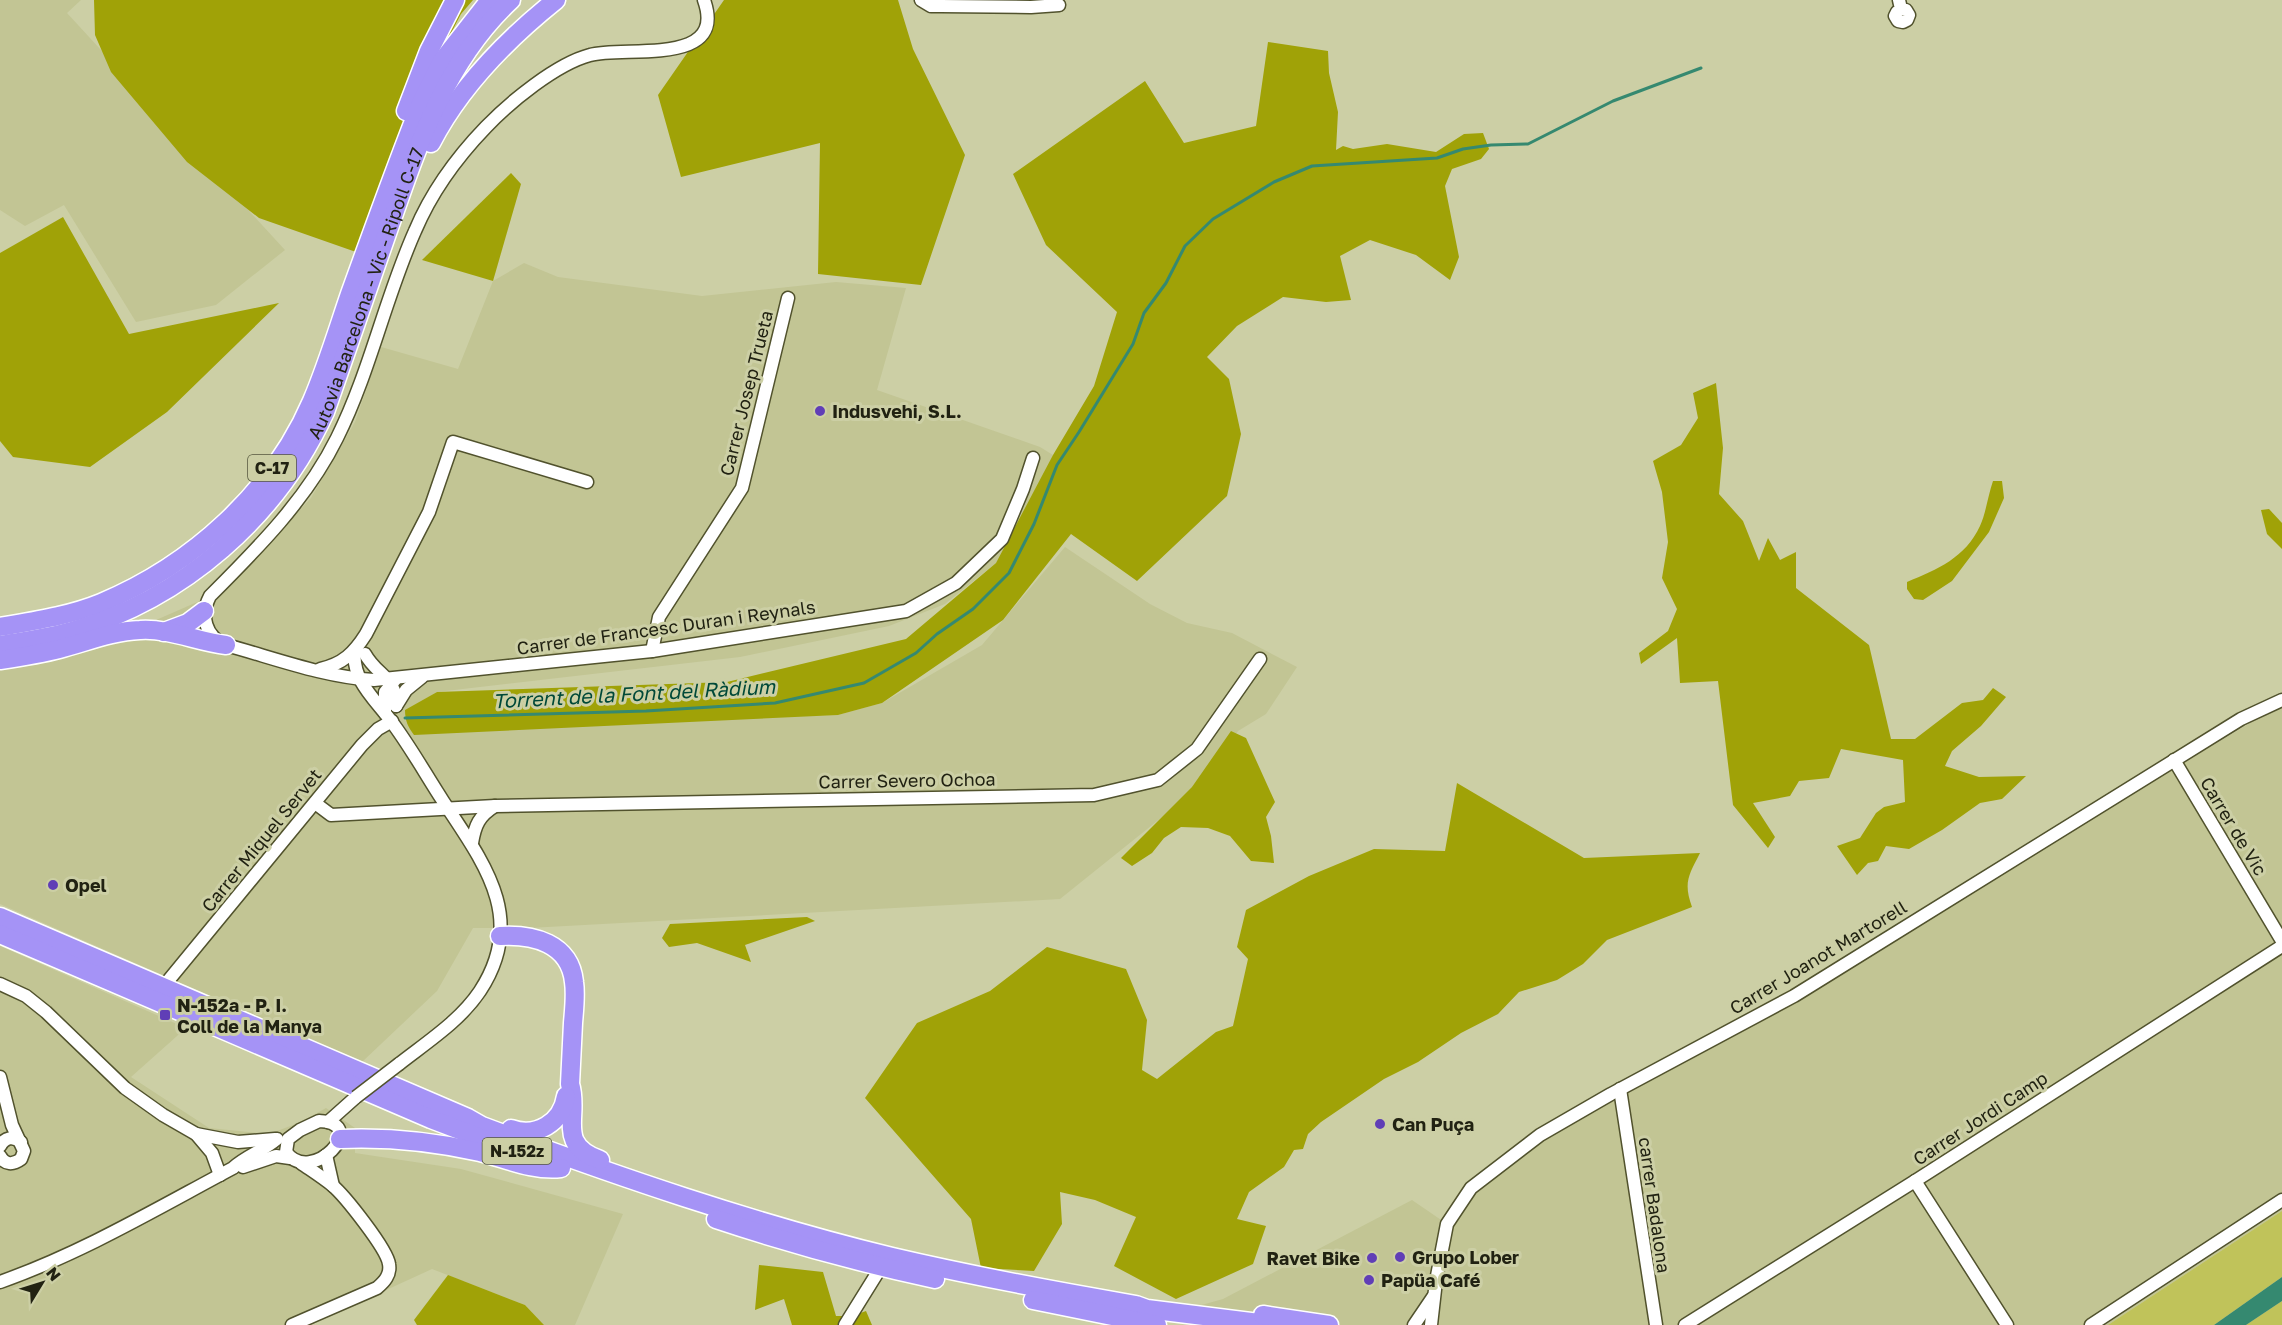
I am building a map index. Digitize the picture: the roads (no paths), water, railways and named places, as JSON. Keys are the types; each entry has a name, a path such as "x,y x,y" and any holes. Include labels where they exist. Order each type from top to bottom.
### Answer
{"highway":[{"path":"396,168 394,149 414,89 455,0"},
{"name":"Autovia Barcelona - Vic - Ripoll C-17","path":"0,627 66,614 100,604 145,582 211,536 247,501 281,457 312,402 421,103 442,61 490,0"},
{"name":"Autovia Barcelona - Vic - Ripoll C-17","path":"0,645 53,636 96,624 137,606 177,584 220,552 261,513 295,467 325,412 414,155 435,105 460,60 482,31 511,0"},
{"path":"351,339 371,301 417,172 445,116 508,41 556,0"},
{"path":"164,632 188,624 204,611"},
{"path":"0,660 58,649 114,633 142,629 226,645"},
{"name":"N-152z","path":"0,918 482,1126 659,1188 774,1224 890,1257 1040,1288 1136,1305 1148,1303 1198,1306 1329,1325"},
{"name":"N-152z","path":"0,934 431,1119 561,1168 768,1236 880,1267 1157,1325"},
{"path":"468,1118 484,1119 519,1132 528,1133 546,1127 557,1118 565,1104 570,1083 574,998 572,972 566,961 543,940 526,935 500,936"},
{"path":"570,1083 573,1091 571,1129 577,1145 591,1157 611,1164 659,1188"},
{"path":"340,1139 366,1138 442,1145 479,1152 544,1170 561,1168"},
{"path":"1055,1304 1203,1325"},
{"path":"1136,1305 1147,1309 1267,1324"}],"street":[{"path":"226,645 218,642 209,632 204,611 210,596 274,529 306,489 337,440 352,405 415,230 433,197 465,150 506,107 543,79 588,55 624,51 670,51 691,44 706,30 708,19 704,0"},
{"path":"921,0 931,6 1031,8 1059,5"},
{"name":"Carrer Josep Trueta","path":"652,651 658,617 742,488 788,298"},
{"path":"328,1122 356,1097 449,1024 480,992 494,962 500,936 497,901 488,874 472,843 448,809 391,714 359,679 364,666 360,653 366,634 429,512 453,442 587,482"},
{"name":"Carrer de Francesc Duran i Reynals","path":"226,645 316,670 359,679 392,680 652,651 906,611 956,583 1002,539 1033,458"},
{"path":"316,670 360,653"},
{"path":"360,653 372,666 392,680 396,694 391,714"},
{"name":"Carrer Severo Ochoa","path":"315,803 331,815 495,806 1094,795 1158,780 1197,749 1260,659"},
{"name":"Carrer Miquel Servet","path":"163,987 391,714 406,690 424,675"},
{"name":"Carrer Joanot Martorell","path":"1431,1325 1436,1281 1447,1224 1471,1188 1540,1135 1620,1089 1794,996 2241,719 2282,700"},
{"name":"Carrer de Vic","path":"2174,760 2282,941"},
{"path":"472,843 479,819 495,806"},
{"name":"Carrer Jordi Camp","path":"1691,1323 2282,946"},
{"path":"0,984 26,996 46,1012 125,1088 163,1115 196,1134 238,1142 282,1139"},
{"path":"0,1077 12,1125 24,1147 23,1156 17,1162 7,1163 0,1156"},
{"name":"carrer Badalona","path":"1620,1089 1656,1325"},
{"path":"0,1282 37,1269 85,1247 233,1168 268,1146 319,1121 328,1122 337,1129 340,1139 338,1145 326,1155 296,1160 276,1156 245,1167 233,1168"},
{"path":"2,1143 12,1125"},
{"path":"196,1134 212,1153 220,1175"},
{"path":"2,1143 13,1138 21,1142"},
{"path":"282,1139 286,1152 333,1186 360,1218 386,1255 389,1264 388,1274 377,1288 292,1325"},
{"path":"326,1155 333,1186"},
{"path":"1915,1181 2007,1325"},
{"path":"2091,1325 2282,1200"},
{"path":"845,1325 880,1267"},
{"path":"1414,1325 1436,1294"}],"waterway":[{"name":"Torrent de la Font del Ràdium","path":"405,718 646,711 775,703 864,683 916,653 937,634 973,609 1009,573 1034,524 1057,465 1133,344 1144,313 1166,283 1185,246 1213,219 1274,182 1312,166 1437,158 1463,149 1491,145 1528,144 1613,101 1701,68"}],"place":[{"name":"Indusvehi, S.L.","path":"820,411"},
{"name":"Opel","path":"53,885"},
{"name":"N-152a - P. I. Coll de la Manya","path":"165,1015"},
{"name":"Can Puça","path":"1380,1124"},
{"name":"Grupo Lober","path":"1400,1257"},
{"name":"Ravet Bike","path":"1372,1258"},
{"name":"Papüa Café","path":"1369,1280"}]}
